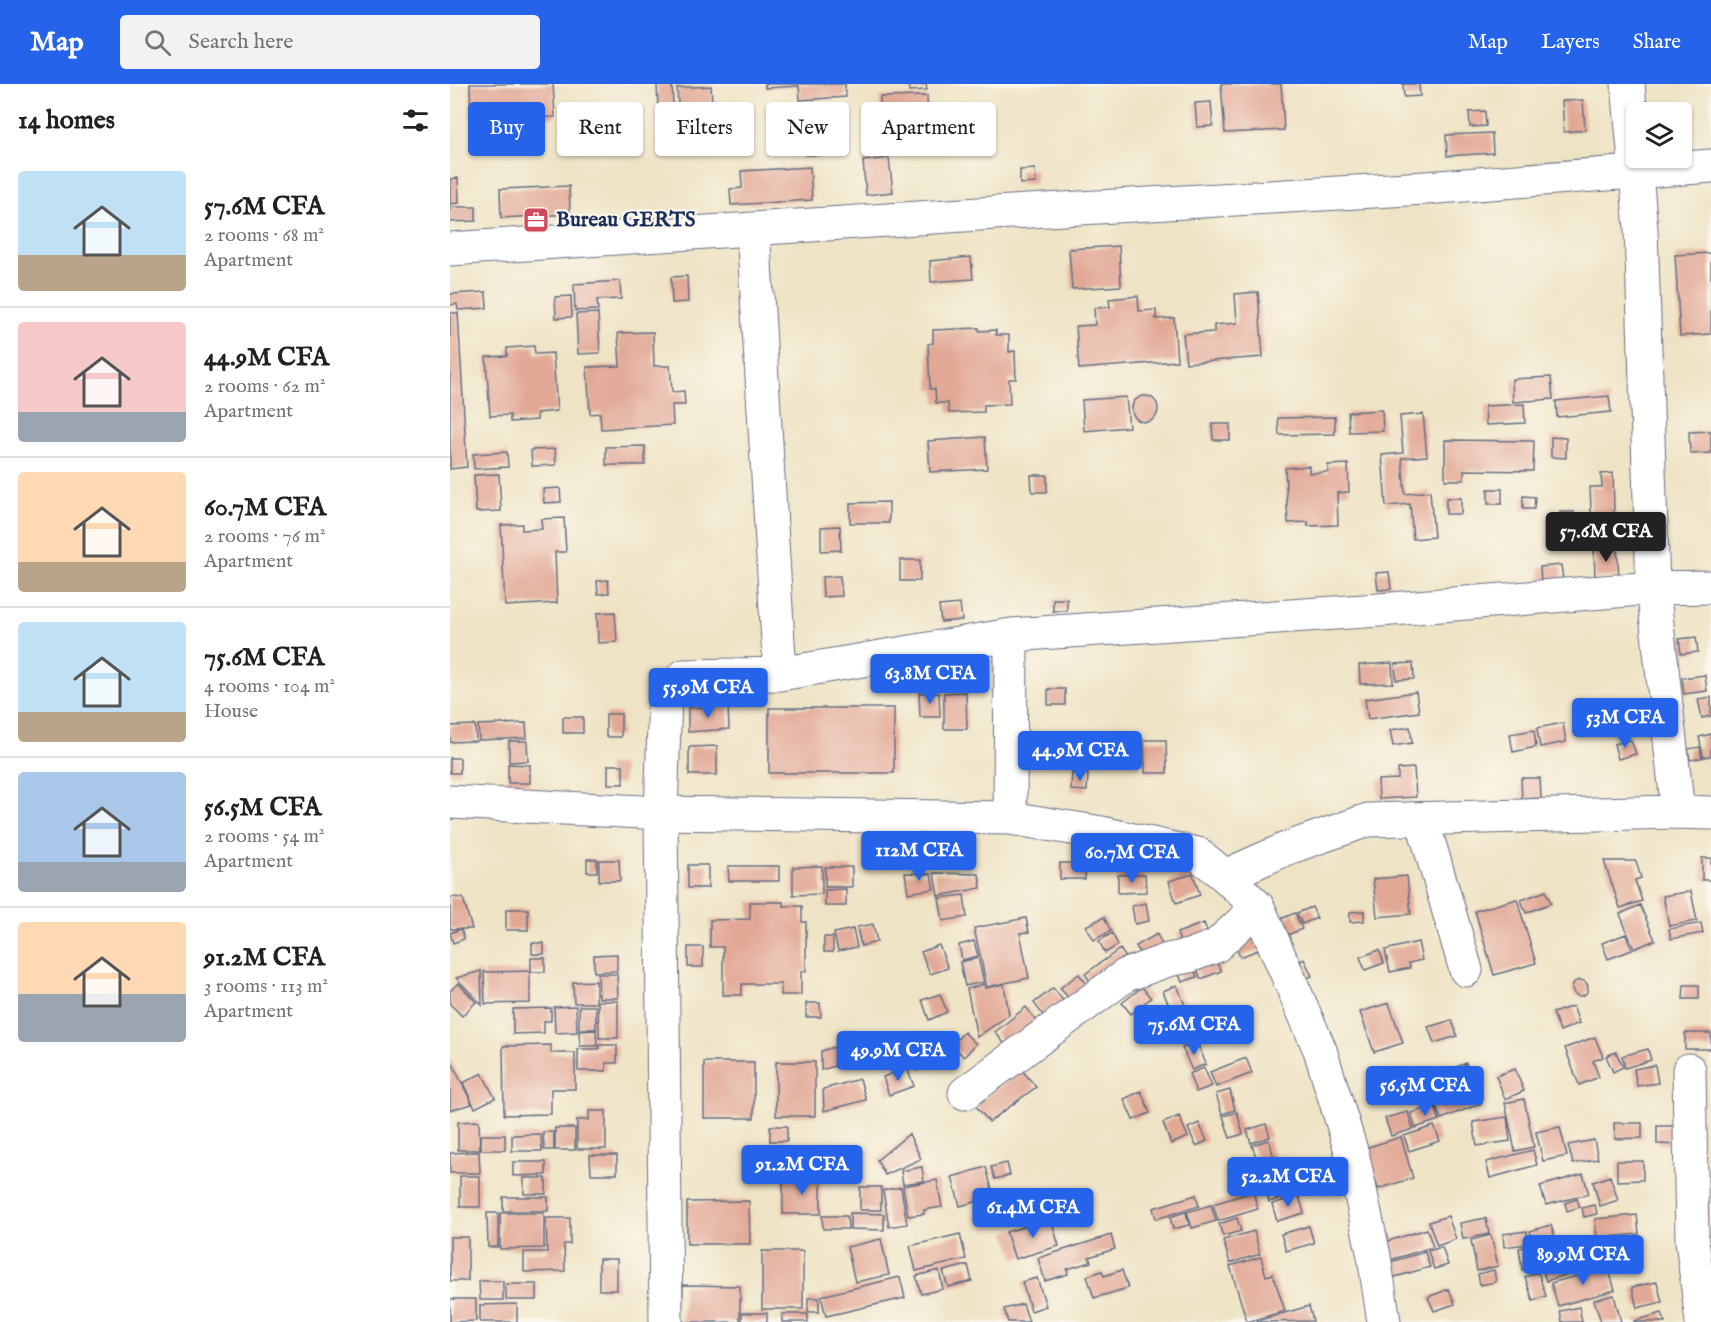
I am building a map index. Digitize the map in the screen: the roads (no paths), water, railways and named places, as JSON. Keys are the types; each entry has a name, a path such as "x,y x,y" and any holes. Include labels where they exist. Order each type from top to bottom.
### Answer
{"street":[{"path":"1628,84 1641,229 1653,588 1676,794 1674,812"},
{"path":"450,249 994,213 1425,188 1711,166"},
{"path":"753,229 780,674"},
{"path":"666,1322 661,813 665,695 684,676 780,674 1011,635 1367,611 1653,588 1711,587"},
{"path":"1010,818 1011,635"},
{"path":"450,802 661,813 1010,818 1102,833 1198,854 1258,907 1320,1050 1353,1157 1374,1256 1384,1322"},
{"path":"1225,876 1288,848 1368,820 1711,813"},
{"path":"1422,819 1466,970"},
{"path":"965,1093 1126,975 1168,960 1189,956 1216,945 1258,907"},
{"path":"1689,1070 1692,1240 1702,1322"}],"place":[{"name":"Bureau GERTS","path":"536,220"}]}
